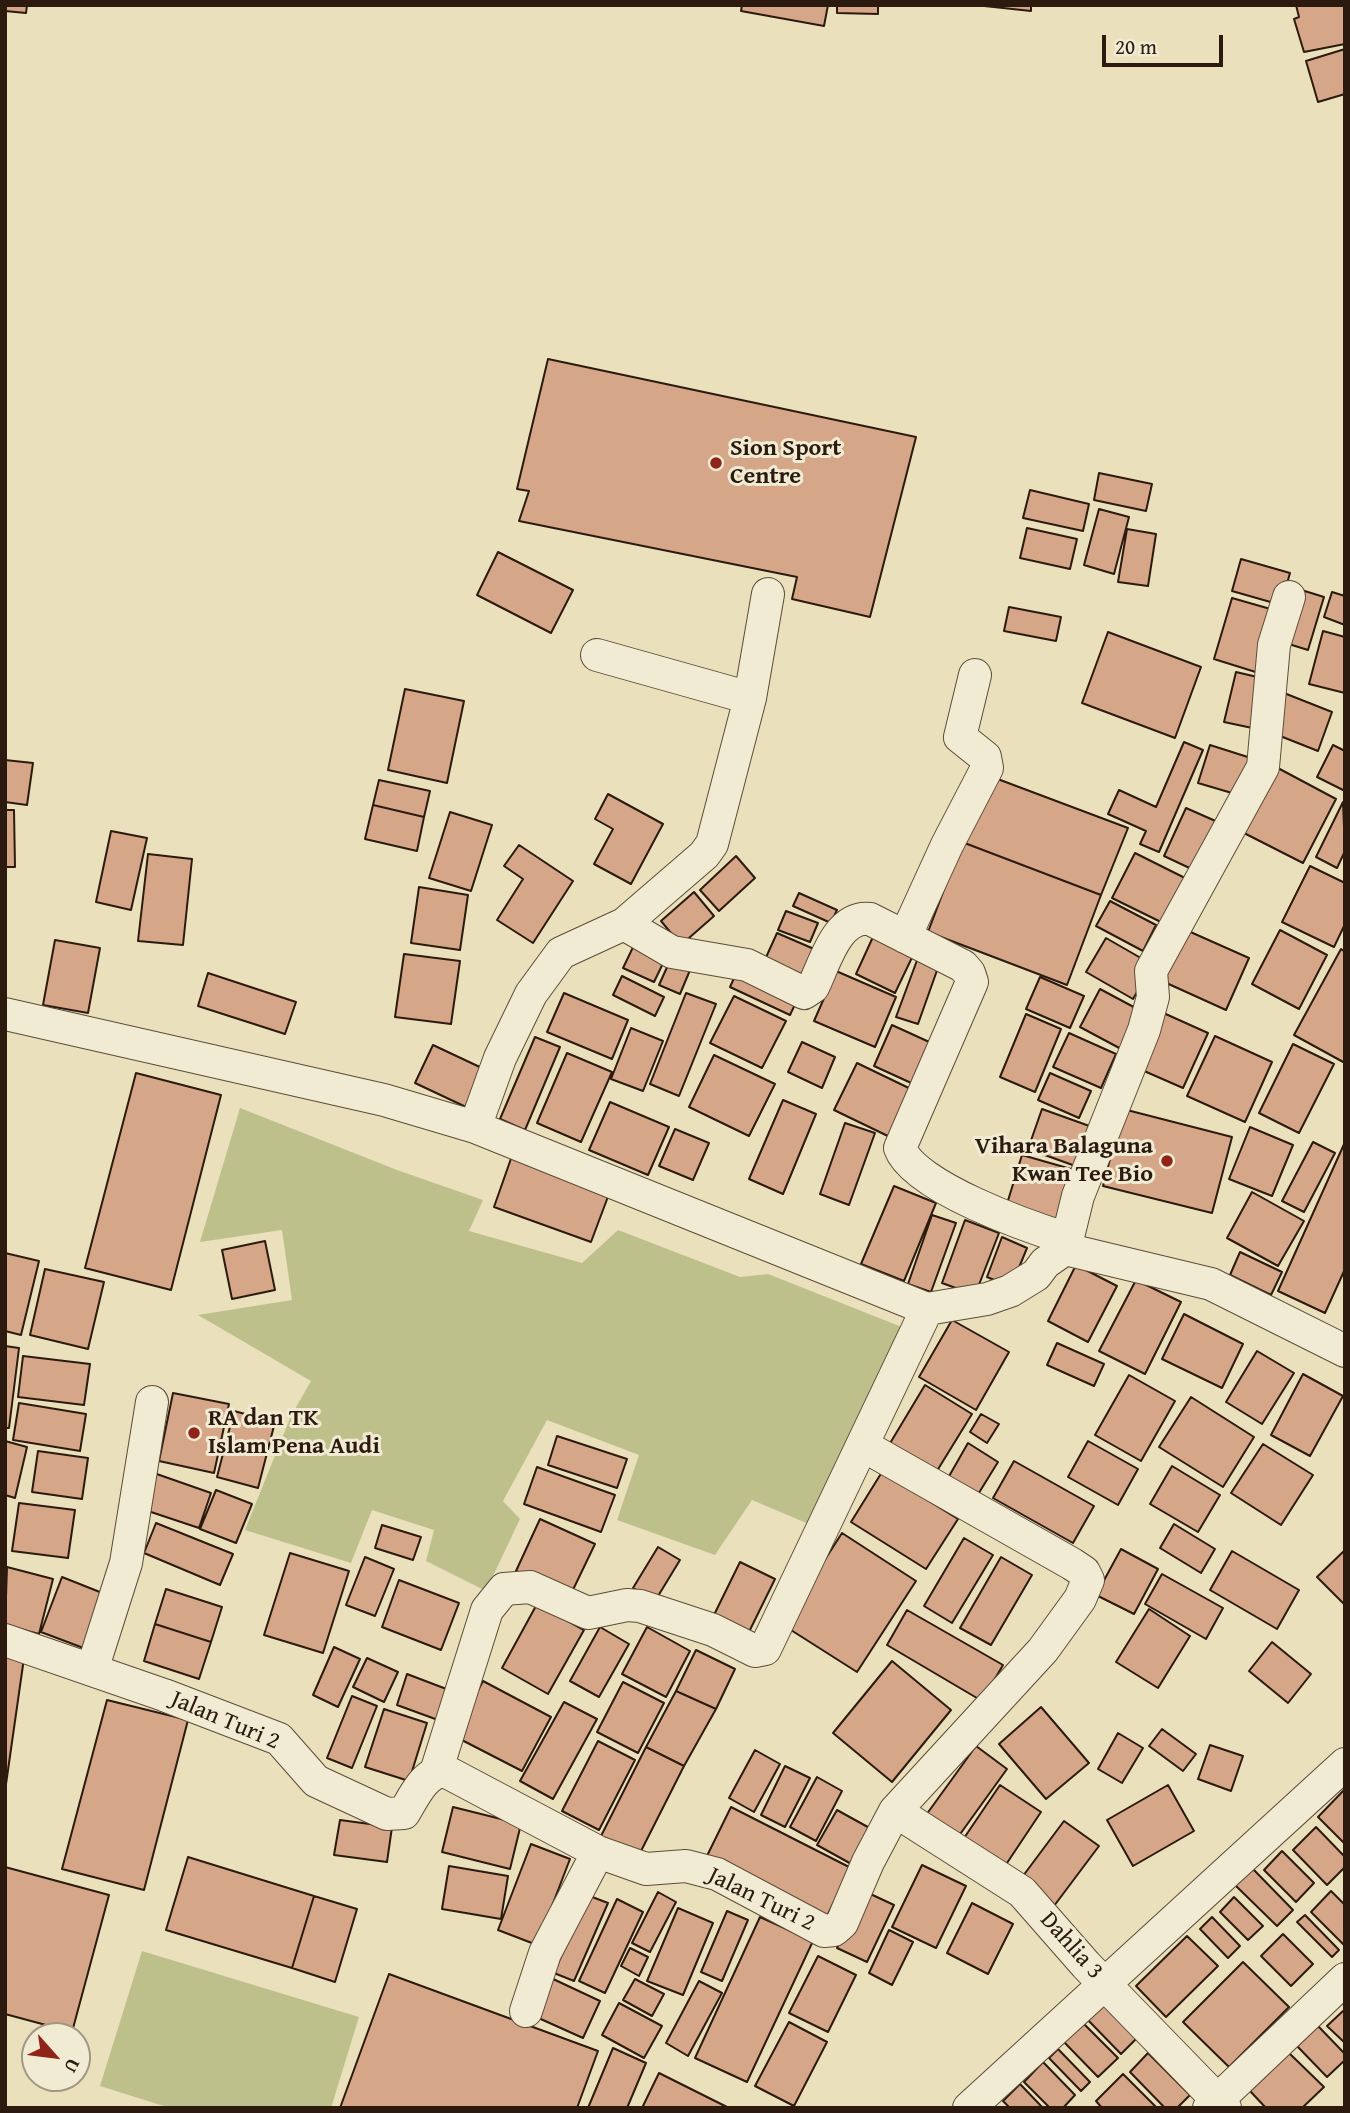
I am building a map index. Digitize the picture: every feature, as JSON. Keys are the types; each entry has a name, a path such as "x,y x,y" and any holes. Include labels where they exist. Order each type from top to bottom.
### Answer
{"street":[{"path":"475,1127 500,1058 531,994 550,966 561,953 624,924 704,855 712,844 750,698 768,594"},
{"path":"5,1014 384,1100 475,1127 928,1309 987,1299 1036,1275 1045,1262 1067,1244 1078,1196 1144,1030 1153,998 1151,971 1263,767 1274,645 1289,597"},
{"path":"597,655 750,698"},
{"path":"905,937 947,845 987,768 985,757 962,742 960,737 975,676"},
{"path":"624,924 672,952 747,965 804,993 813,987 843,927 852,921 870,919 963,966 972,982 900,1148 911,1167 960,1196 1067,1244 1211,1284 1345,1352"},
{"path":"436,1772 487,1609 504,1588 530,1587 588,1613 627,1605 640,1606 713,1630 761,1651 769,1642 928,1309"},
{"path":"92,1670 126,1563 152,1402"},
{"path":"864,1446 1072,1564 1084,1572 1088,1580 1080,1600 1043,1650 895,1811"},
{"name":"Jalan Turi 2","path":"5,1640 279,1740 316,1781 387,1814 404,1813 426,1779 436,1772 445,1771 598,1852 646,1869 686,1866 717,1874 824,1931 834,1930 842,1923 895,1811"},
{"path":"969,2108 1345,1764"},
{"name":"Dahlia 3","path":"895,1811 1022,1892 1217,2105"},
{"path":"526,2011 545,1953 598,1852"},
{"path":"1217,2105 1345,1979"}],"green space":[{"path":"240,1108 397,1170 483,1200 469,1231 582,1263 618,1230 740,1277 768,1274 922,1335 830,1533 752,1500 715,1555 617,1520 639,1455 547,1420 503,1501 520,1519 486,1591 426,1561 434,1530 372,1510 351,1563 245,1530 291,1416 311,1381 198,1315 292,1300 282,1230 200,1242"},
{"path":"142,1951 359,2017 331,2108 170,2108 100,2086"}],"building":[{"path":"5,5 27,5 26,13 5,11"},
{"path":"742,5 828,5 824,26 741,11"},
{"path":"837,5 878,5 878,14 837,13"},
{"path":"975,5 1031,5 1031,11"},
{"path":"1296,5 1345,5 1345,44 1304,52 1294,19 1299,17"},
{"path":"1345,49 1345,94 1318,102 1306,61"},
{"name":"Sion Sport Centre","path":"548,359 916,437 870,617 792,599 797,577 519,521 529,491 517,489"},
{"path":"1099,473 1152,484 1146,511 1094,500"},
{"path":"1030,490 1089,504 1083,531 1023,518"},
{"path":"1099,509 1129,517 1114,574 1084,565"},
{"path":"1027,528 1077,539 1070,569 1020,558"},
{"path":"1127,529 1156,534 1148,586 1118,582"},
{"path":"498,552 573,590 551,633 477,595"},
{"path":"1241,559 1290,573 1281,605 1232,591"},
{"path":"1295,588 1324,597 1308,650 1279,641"},
{"path":"1332,592 1345,596 1345,625 1324,617"},
{"path":"1232,598 1281,612 1262,674 1214,659"},
{"path":"1009,607 1061,617 1056,641 1004,631"},
{"path":"1323,631 1345,637 1345,693 1309,684"},
{"path":"1108,632 1201,667 1175,738 1082,703"},
{"path":"1236,672 1270,680 1257,729 1224,722"},
{"path":"405,689 464,701 447,783 388,770"},
{"path":"1284,693 1332,712 1318,751 1270,732"},
{"path":"1184,742 1203,750 1159,852 1140,844 1146,831 1108,814 1119,790 1156,807"},
{"path":"1210,745 1254,759 1242,796 1198,783"},
{"path":"1333,745 1345,751 1345,791 1317,777"},
{"path":"5,760 33,763 27,805 5,802"},
{"path":"1276,767 1336,799 1303,863 1242,832"},
{"path":"987,775 1128,828 1101,895 962,842"},
{"path":"379,780 430,791 424,817 373,805"},
{"path":"608,794 663,824 631,884 594,864 613,829 595,819"},
{"path":"1343,802 1345,851 1337,868 1316,857"},
{"path":"373,805 424,817 417,851 365,839"},
{"path":"1186,808 1220,823 1198,872 1164,856"},
{"path":"5,810 14,810 15,867 5,867"},
{"path":"450,812 492,825 471,891 429,878"},
{"path":"111,831 147,838 131,910 96,902"},
{"path":"962,842 1101,895 1067,985 928,932"},
{"path":"519,845 573,881 533,943 497,920 523,879 504,866"},
{"path":"1135,853 1185,878 1163,923 1112,898"},
{"path":"148,854 192,859 183,945 138,941"},
{"path":"736,856 755,878 719,911 700,890"},
{"path":"1310,866 1345,883 1345,924 1334,947 1282,922"},
{"path":"419,887 468,895 460,950 411,943"},
{"path":"694,892 714,916 681,945 661,921"},
{"path":"799,893 837,910 831,923 793,906"},
{"path":"1110,901 1156,925 1143,951 1096,926"},
{"path":"786,911 818,923 810,942 778,930"},
{"path":"878,926 918,945 895,993 856,974"},
{"path":"1186,930 1249,958 1226,1010 1162,981"},
{"path":"1280,930 1327,955 1299,1009 1252,984"},
{"path":"777,933 821,952 807,983 763,964"},
{"path":"1106,938 1153,965 1133,999 1086,972"},
{"path":"55,940 100,948 88,1013 43,1005"},
{"path":"636,941 667,955 654,982 623,968"},
{"path":"1341,949 1345,952 1345,1063 1294,1035"},
{"path":"404,954 460,961 451,1024 395,1017"},
{"path":"673,954 693,963 680,994 659,985"},
{"path":"919,955 940,962 918,1024 896,1017"},
{"path":"740,965 800,994 790,1015 730,987"},
{"path":"836,971 896,997 875,1047 814,1021"},
{"path":"208,973 296,1002 285,1034 198,1006"},
{"path":"622,976 664,997 655,1016 613,995"},
{"path":"1040,977 1084,996 1070,1028 1026,1009"},
{"path":"1100,989 1143,1012 1123,1050 1080,1027"},
{"path":"564,993 628,1020 612,1059 547,1032"},
{"path":"686,993 716,1004 679,1096 650,1084"},
{"path":"734,996 786,1021 762,1068 710,1043"},
{"path":"1159,1011 1208,1033 1183,1088 1135,1067"},
{"path":"1026,1014 1061,1029 1035,1092 1000,1077"},
{"path":"892,1025 938,1046 920,1087 874,1066"},
{"path":"631,1028 663,1041 643,1091 611,1079"},
{"path":"1069,1033 1116,1054 1101,1088 1053,1067"},
{"path":"1215,1036 1272,1062 1245,1122 1187,1096"},
{"path":"535,1037 560,1047 525,1130 500,1119"},
{"path":"802,1042 835,1057 822,1088 788,1072"},
{"path":"1293,1044 1334,1064 1299,1133 1259,1113"},
{"path":"433,1045 484,1069 466,1107 415,1083"},
{"path":"567,1053 612,1072 581,1142 537,1123"},
{"path":"714,1055 775,1084 749,1136 689,1107"},
{"path":"857,1063 915,1091 892,1138 834,1110"},
{"path":"136,1073 221,1095 171,1290 85,1268"},
{"path":"1050,1073 1091,1091 1079,1118 1038,1100"},
{"path":"783,1100 816,1114 783,1194 749,1179"},
{"path":"610,1102 669,1127 648,1175 589,1150"},
{"path":"1042,1109 1095,1128 1081,1168 1028,1149"},
{"name":"Vihara Balaguna Kwan Tee Bio","path":"1123,1109 1232,1137 1212,1213 1103,1186"},
{"path":"845,1123 875,1133 849,1205 820,1194"},
{"path":"1250,1127 1293,1145 1272,1196 1229,1179"},
{"path":"675,1129 709,1143 693,1180 659,1166"},
{"path":"1313,1142 1335,1153 1304,1212 1282,1201"},
{"path":"1345,1142 1345,1269 1325,1313 1278,1291"},
{"path":"514,1150 612,1186 591,1242 494,1207"},
{"path":"1022,1155 1078,1171 1062,1224 1006,1207"},
{"path":"894,1186 936,1203 904,1281 861,1264"},
{"path":"1252,1192 1304,1221 1278,1266 1227,1238"},
{"path":"932,1215 956,1223 931,1292 908,1284"},
{"path":"965,1220 999,1233 975,1295 942,1283"},
{"path":"1002,1237 1027,1248 1011,1287 987,1277"},
{"path":"265,1241 275,1290 232,1299 222,1250"},
{"path":"1240,1252 1282,1272 1271,1295 1230,1275"},
{"path":"5,1253 39,1261 21,1335 5,1331"},
{"path":"1076,1265 1117,1286 1088,1342 1048,1321"},
{"path":"45,1269 104,1282 88,1349 30,1335"},
{"path":"1136,1280 1181,1302 1145,1374 1099,1351"},
{"path":"1184,1314 1243,1344 1222,1388 1162,1359"},
{"path":"952,1320 1009,1352 976,1410 919,1377"},
{"path":"1057,1343 1104,1364 1094,1386 1047,1365"},
{"path":"5,1346 19,1348 9,1428 5,1428"},
{"path":"1257,1351 1294,1373 1262,1424 1226,1402"},
{"path":"23,1356 90,1364 84,1405 18,1397"},
{"path":"1303,1374 1343,1396 1310,1456 1271,1435"},
{"path":"1129,1375 1175,1401 1141,1461 1095,1435"},
{"path":"925,1385 972,1414 932,1479 886,1450"},
{"name":"RA dan TK Islam Pena Audi","path":"173,1393 229,1404 214,1473 159,1461"},
{"path":"1191,1397 1254,1437 1223,1487 1159,1447"},
{"path":"19,1403 86,1414 80,1451 13,1440"},
{"path":"234,1411 275,1422 258,1488 217,1477"},
{"path":"981,1414 999,1424 987,1443 970,1432"},
{"path":"557,1436 627,1459 617,1488 548,1465"},
{"path":"5,1441 27,1447 15,1498 5,1495"},
{"path":"1088,1441 1138,1469 1118,1505 1068,1477"},
{"path":"968,1443 998,1462 977,1496 948,1478"},
{"path":"1263,1444 1313,1475 1281,1525 1231,1493"},
{"path":"38,1451 88,1458 82,1499 32,1492"},
{"path":"1014,1461 1094,1506 1073,1543 993,1498"},
{"path":"1172,1466 1220,1495 1198,1532 1150,1504"},
{"path":"537,1467 615,1495 601,1532 524,1504"},
{"path":"151,1472 211,1493 199,1528 139,1508"},
{"path":"882,1472 958,1519 926,1569 851,1522"},
{"path":"216,1490 252,1504 236,1543 200,1529"},
{"path":"19,1503 75,1510 68,1558 12,1551"},
{"path":"540,1519 595,1544 570,1596 516,1571"},
{"path":"156,1523 233,1554 220,1585 144,1553"},
{"path":"1174,1524 1215,1549 1201,1573 1160,1548"},
{"path":"382,1525 421,1537 413,1560 375,1548"},
{"path":"842,1533 916,1581 857,1672 783,1625"},
{"path":"964,1538 993,1555 952,1623 924,1606"},
{"path":"658,1547 680,1560 655,1601 633,1588"},
{"path":"1121,1549 1158,1569 1134,1614 1096,1595"},
{"path":"1345,1550 1345,1605 1317,1577"},
{"path":"1232,1551 1299,1590 1277,1629 1210,1590"},
{"path":"290,1553 349,1571 323,1653 264,1635"},
{"path":"365,1557 394,1569 375,1616 346,1605"},
{"path":"1001,1557 1032,1575 991,1645 960,1628"},
{"path":"740,1562 775,1579 747,1636 712,1619"},
{"path":"7,1567 53,1579 39,1634 5,1625"},
{"path":"1162,1574 1223,1608 1206,1639 1145,1604"},
{"path":"62,1577 115,1598 94,1652 41,1632"},
{"path":"399,1580 459,1603 441,1650 382,1627"},
{"path":"166,1589 222,1607 211,1642 155,1624"},
{"path":"537,1604 584,1630 548,1694 502,1668"},
{"path":"1149,1609 1190,1636 1158,1688 1116,1662"},
{"path":"907,1610 1003,1665 982,1701 887,1645"},
{"path":"155,1624 211,1642 199,1679 144,1661"},
{"path":"600,1627 629,1644 599,1697 570,1681"},
{"path":"647,1627 690,1651 666,1697 622,1674"},
{"path":"1272,1642 1311,1674 1288,1703 1249,1671"},
{"path":"334,1647 360,1659 338,1707 313,1695"},
{"path":"696,1650 735,1669 716,1709 676,1691"},
{"path":"5,1655 24,1658 5,1791"},
{"path":"367,1658 398,1672 384,1702 353,1687"},
{"path":"892,1661 951,1710 892,1782 833,1733"},
{"path":"407,1674 449,1690 438,1720 397,1705"},
{"path":"483,1681 551,1717 522,1771 454,1736"},
{"path":"623,1682 664,1703 638,1753 597,1732"},
{"path":"676,1691 716,1709 684,1766 646,1747"},
{"path":"352,1696 377,1706 352,1768 327,1758"},
{"path":"107,1700 188,1720 144,1890 62,1869"},
{"path":"564,1702 597,1719 553,1799 520,1781"},
{"path":"1041,1707 1089,1763 1046,1799 999,1744"},
{"path":"384,1709 427,1723 409,1781 365,1767"},
{"path":"1162,1729 1196,1754 1183,1771 1149,1746"},
{"path":"1118,1733 1143,1748 1122,1783 1098,1769"},
{"path":"598,1741 635,1760 599,1830 562,1811"},
{"path":"1210,1745 1243,1756 1231,1791 1198,1779"},
{"path":"976,1746 1007,1769 953,1844 921,1822"},
{"path":"646,1747 684,1766 639,1855 601,1836"},
{"path":"755,1750 780,1764 754,1812 729,1798"},
{"path":"785,1766 810,1778 785,1827 761,1815"},
{"path":"817,1777 842,1791 816,1841 790,1827"},
{"path":"1000,1785 1041,1812 1003,1869 962,1841"},
{"path":"1168,1785 1194,1831 1133,1866 1107,1820"},
{"path":"1345,1790 1345,1844 1318,1817"},
{"path":"453,1807 521,1824 510,1869 442,1852"},
{"path":"731,1807 851,1868 823,1924 703,1864"},
{"path":"837,1810 875,1831 855,1866 817,1845"},
{"path":"340,1820 392,1827 387,1862 334,1855"},
{"path":"1064,1821 1099,1846 1051,1910 1017,1884"},
{"path":"1316,1827 1345,1857 1345,1867 1327,1885 1293,1850"},
{"path":"531,1844 570,1859 537,1945 498,1930"},
{"path":"1282,1851 1314,1883 1296,1902 1264,1870"},
{"path":"188,1857 314,1896 292,1968 166,1930"},
{"path":"922,1865 966,1886 936,1948 892,1927"},
{"path":"449,1866 508,1876 501,1919 442,1909"},
{"path":"5,1867 109,1895 75,2022 35,2022 5,2014"},
{"path":"1252,1868 1293,1910 1277,1926 1235,1885"},
{"path":"864,1891 894,1905 867,1962 837,1948"},
{"path":"1331,1891 1345,1905 1345,1946 1311,1912"},
{"path":"658,1892 676,1902 650,1952 632,1943"},
{"path":"587,1895 608,1903 574,1981 554,1973"},
{"path":"314,1896 357,1909 335,1982 292,1968"},
{"path":"1234,1897 1263,1926 1248,1940 1220,1912"},
{"path":"617,1899 643,1912 605,1993 579,1981"},
{"path":"972,1903 1013,1924 988,1974 947,1953"},
{"path":"678,1908 713,1923 683,1995 647,1981"},
{"path":"727,1911 748,1920 722,1981 701,1972"},
{"path":"1305,1915 1339,1950 1332,1957 1297,1922"},
{"path":"760,1917 813,1941 747,2082 695,2058"},
{"path":"1212,1917 1240,1946 1228,1958 1200,1929"},
{"path":"889,1930 913,1942 892,1985 869,1973"},
{"path":"1283,1934 1313,1964 1291,1986 1261,1956"},
{"path":"1187,1936 1218,1966 1166,2017 1136,1986"},
{"path":"630,1948 648,1957 639,1976 621,1966"},
{"path":"818,1956 856,1975 828,2032 789,2013"},
{"path":"1243,1962 1289,2007 1229,2067 1183,2022"},
{"path":"389,1974 598,2051 577,2108 340,2108"},
{"path":"551,1978 600,2001 583,2038 534,2016"},
{"path":"635,1979 664,1994 652,2016 623,2000"},
{"path":"699,1981 722,1993 688,2056 666,2043"},
{"path":"1108,1995 1144,2031 1121,2054 1085,2017"},
{"path":"619,2003 662,2026 644,2058 602,2035"},
{"path":"1343,2011 1345,2013 1345,2043 1327,2026"},
{"path":"789,2022 827,2042 794,2106 755,2086"},
{"path":"1082,2022 1118,2058 1098,2077 1063,2041"},
{"path":"1318,2026 1345,2054 1345,2060 1327,2077 1297,2046"},
{"path":"613,2048 646,2063 627,2108 588,2108"},
{"path":"1058,2049 1090,2082 1081,2091 1049,2058"},
{"path":"1148,2053 1190,2095 1177,2108 1165,2108 1130,2072"},
{"path":"1289,2053 1324,2087 1302,2108 1266,2108 1250,2091"},
{"path":"1043,2062 1075,2095 1063,2108 1050,2108 1024,2082"},
{"path":"659,2073 729,2108 642,2108"},
{"path":"1123,2074 1157,2108 1102,2108 1096,2101"},
{"path":"1020,2084 1043,2108 1010,2108 1003,2101"}],"place":[{"name":"Sion Sport Centre","path":"716,463"},
{"name":"Vihara Balaguna Kwan Tee Bio","path":"1167,1161"},
{"name":"RA dan TK Islam Pena Audi","path":"194,1433"}]}
